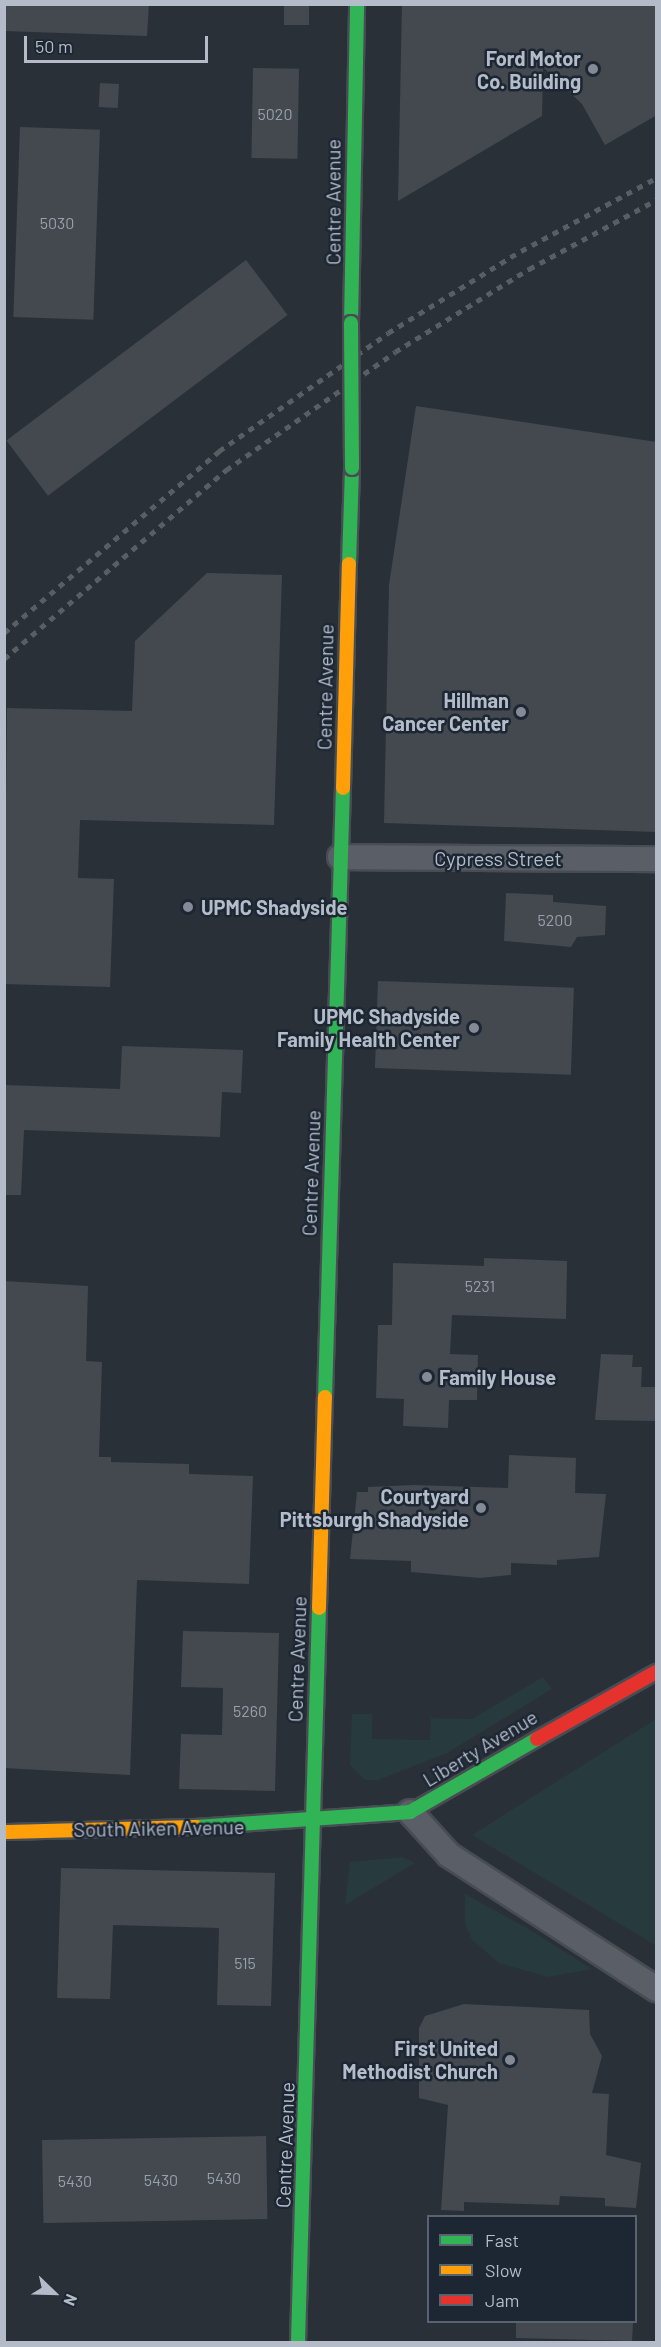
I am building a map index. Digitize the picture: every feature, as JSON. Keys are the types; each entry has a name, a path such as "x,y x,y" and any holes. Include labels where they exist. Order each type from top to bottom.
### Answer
{"main road":[{"name":"Centre Avenue","path":"298,2343 352,468 357,4"},
{"name":"Liberty Avenue","path":"312,1824 410,1812 657,1672"},
{"name":"South Aiken Avenue","path":"4,1832 312,1824"}],"street":[{"name":"Cypress Street","path":"340,857 657,859"},
{"path":"410,1812 449,1855 657,1989"}],"green space":[{"path":"543,1677 552,1689 447,1753 378,1780 365,1780 350,1765 352,1714 372,1714 372,1739 430,1740 431,1718 472,1719"},
{"path":"656,1719 656,1890 655,1945 472,1835"},
{"path":"402,1857 415,1863 345,1905 350,1862"},
{"path":"465,1894 527,1928 592,1969 548,1977 499,1963 472,1940 465,1924"}],"building":[{"path":"4,4 149,4 147,36 4,31"},
{"path":"284,4 309,4 309,25 284,25"},
{"path":"402,4 657,4 657,115 605,145 582,104 543,67 542,116 398,201"},
{"path":"253,68 299,69 297,159 251,158"},
{"path":"100,83 119,84 118,108 99,107"},
{"path":"20,127 100,130 93,320 13,317"},
{"path":"246,260 288,315 48,496 6,441"},
{"name":"Hillman Cancer Center","path":"416,406 657,442 657,832 384,823 389,585"},
{"path":"207,573 282,575 274,825 80,820 78,878 114,879 110,987 4,984 7,708 132,711 135,641"},
{"path":"506,893 553,895 553,902 606,906 605,935 577,937 571,947 504,941"},
{"name":"UPMC Shadyside Family Health Center","path":"378,981 574,988 571,1075 375,1068"},
{"path":"122,1046 243,1050 241,1093 222,1092 220,1137 24,1130 21,1195 4,1195 4,1085 120,1089"},
{"path":"484,1258 567,1261 566,1319 452,1315 450,1354 478,1355 477,1400 449,1400 448,1428 403,1426 404,1399 376,1398 378,1325 392,1325 393,1263 484,1266"},
{"path":"4,1281 88,1286 86,1361 102,1362 99,1457 111,1457 111,1462 189,1464 189,1474 253,1476 249,1584 137,1580 130,1775 4,1768"},
{"path":"601,1354 633,1355 632,1367 642,1367 641,1387 657,1387 657,1421 595,1420"},
{"name":"Courtyard Pittsburgh Shadyside","path":"509,1455 576,1458 575,1493 606,1494 599,1557 557,1560 557,1565 511,1563 511,1575 480,1578 411,1572 411,1561 350,1559 357,1492 368,1492 368,1487 414,1485 508,1488"},
{"path":"183,1631 279,1633 275,1791 179,1789 181,1734 222,1735 223,1688 181,1687"},
{"path":"61,1868 275,1873 271,2006 217,2005 219,1928 113,1925 110,1999 57,1998"},
{"path":"464,2004 589,2010 590,2034 602,2056 592,2093 609,2094 606,2155 641,2163 636,2208 605,2206 605,2198 560,2196 559,2205 464,2202 464,2211 441,2210 448,2105 419,2098 419,2028 425,2016"},
{"path":"266,2136 267,2219 43,2223 42,2140"},
{"path":"516,2323 633,2323 632,2341 516,2338"}],"railway":[{"path":"4,633 219,451 388,333 521,251 656,178"},
{"path":"4,659 226,470 395,352 529,269 656,200"}],"traffic: fast":[{"path":"351,323 357,4"},
{"path":"351,323 352,468"},
{"path":"349,564 352,468"},
{"path":"325,1397 343,788"},
{"path":"298,2342 319,1608"},
{"path":"196,1827 410,1812 537,1739"}],"traffic: slow":[{"path":"343,788 349,564"},
{"path":"319,1608 325,1397"},
{"path":"4,1832 196,1827"}],"traffic: jam":[{"path":"537,1739 656,1672"}],"place":[{"name":"Ford Motor Co. Building","path":"593,69"},
{"name":"Hillman Cancer Center","path":"521,712"},
{"name":"UPMC Shadyside","path":"188,907"},
{"name":"UPMC Shadyside Family Health Center","path":"474,1028"},
{"name":"Family House","path":"427,1377"},
{"name":"Courtyard Pittsburgh Shadyside","path":"481,1508"},
{"name":"First United Methodist Church","path":"510,2060"}]}
